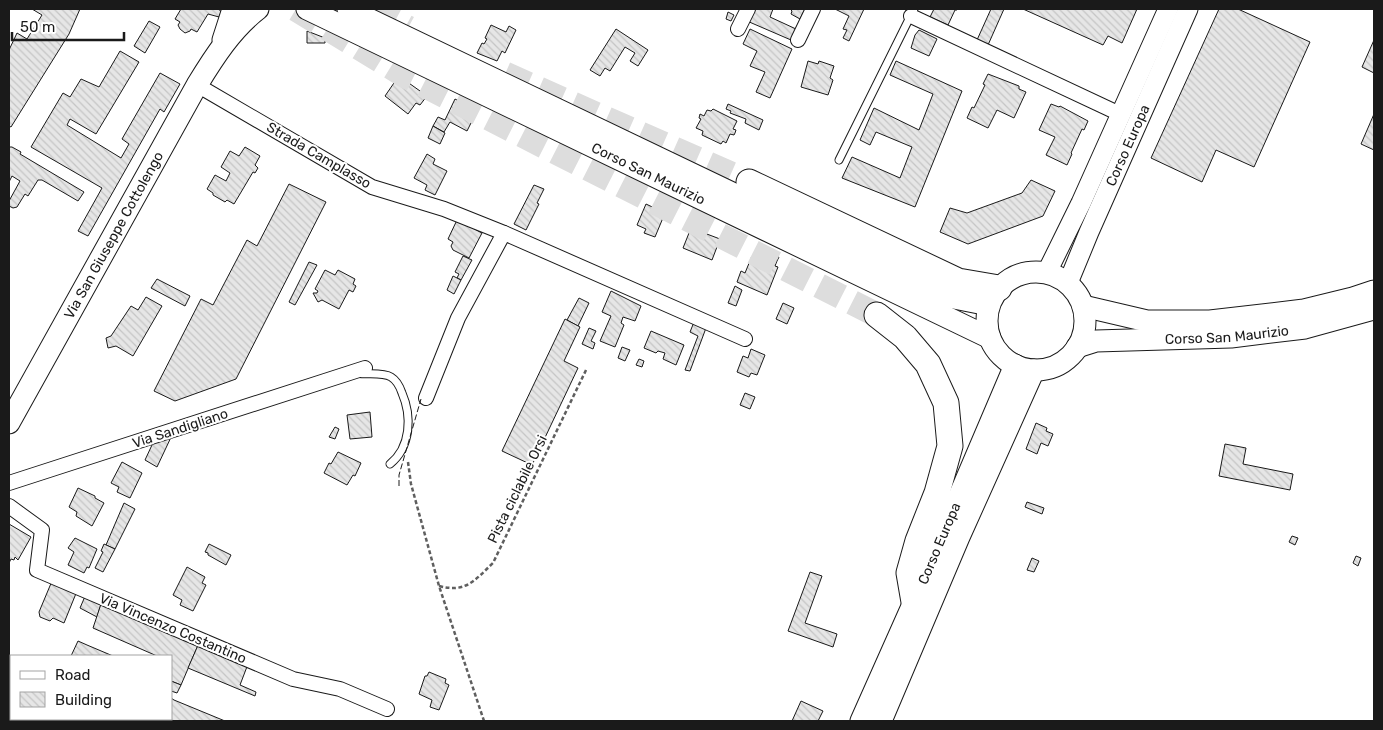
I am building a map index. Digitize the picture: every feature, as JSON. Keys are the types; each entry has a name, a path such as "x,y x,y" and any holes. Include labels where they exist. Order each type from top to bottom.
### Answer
{"highway":[{"path":"750,182 994,297"},
{"path":"877,315 905,337 928,364 946,403 950,446 937,493 918,541 909,573 914,602"}],"main road":[{"name":"Via San Giuseppe Cottolengo","path":"221,48 233,9"},
{"name":"Via San Giuseppe Cottolengo","path":"9,423 197,85 221,48 248,16 258,9"},
{"name":"Corso San Maurizio","path":"307,9 990,338"},
{"name":"Corso San Maurizio","path":"348,9 949,297 994,297"},
{"name":"Corso Europa","path":"1047,272 1081,203 1168,9"},
{"name":"Corso Europa","path":"1068,283 1188,9"},
{"path":"1047,272 1068,283 1077,294 1083,306 1085,320 1083,334 1077,347 1066,360 1051,367 1025,367 1005,358 996,349 990,338 987,322 994,297 1009,280 1021,274 1047,272"},
{"name":"Corso San Maurizio","path":"1083,306 1147,321 1210,321 1304,310 1374,291"},
{"name":"Corso San Maurizio","path":"1077,347 1096,341 1231,337 1305,328 1374,309"},
{"name":"Corso Europa","path":"861,721 914,602 1025,367"},
{"name":"Corso Europa","path":"881,721 959,537 1025,367"}],"street":[{"path":"738,29 748,9"},
{"path":"798,40 813,9"},
{"path":"912,12 1120,114"},
{"name":"Strada Camplasso","path":"197,85 372,187 444,209 504,233 745,339"},
{"path":"426,398 458,318 504,233"},
{"name":"Via Sandigliano","path":"9,483 358,371"},
{"name":"Via Vincenzo Costantino","path":"9,506 42,530 37,570 293,678 340,690 387,708"}],"lane":[{"path":"839,160 912,12"},
{"name":"Via Sandigliano","path":"358,371 392,377 400,387 409,419 408,428 403,447 399,455 390,464"}],"path":[{"name":"Pista ciclabile Orsi","path":"440,586 454,590 472,582 492,563 587,368"},
{"path":"409,456 408,469 411,484 440,586 484,721"}],"building":[{"path":"32,9 80,9 69,34 11,127 9,126 9,50 17,33 27,39 42,15"},
{"path":"181,9 219,9 221,12 219,17 208,14 197,32 191,29 185,33 178,25 180,22 175,19"},
{"path":"753,9 773,9 770,17 796,29 791,40 747,21"},
{"path":"790,9 805,9 800,19 791,14 792,11"},
{"path":"835,9 864,9 849,41 843,38 847,30 843,29 849,16"},
{"path":"934,9 958,9 955,10 948,25 930,17"},
{"path":"991,9 1004,9 988,45 977,40"},
{"path":"1023,9 1137,9 1122,43 1108,36 1103,45"},
{"path":"1219,9 1238,9 1310,42 1254,167 1216,150 1202,182 1151,158"},
{"path":"728,12 734,15 731,21 726,19"},
{"path":"149,21 160,27 145,53 134,46"},
{"path":"491,25 506,32 509,26 516,30 505,53 502,51 497,61 477,53 482,43 484,44 487,39 485,38"},
{"path":"616,29 648,50 638,66 630,61 635,53 625,47 610,71 605,68 600,76 590,70"},
{"path":"750,29 792,49 770,98 756,92 765,72 750,66 757,51 743,44"},
{"path":"919,30 937,39 929,56 911,48 915,35"},
{"path":"307,31 325,38 325,43 307,43"},
{"path":"1374,40 1374,73 1362,67"},
{"path":"120,51 139,62 96,134 70,119 67,125 121,158 129,144 122,139 160,73 180,84 164,112 160,109 88,236 78,231 102,188 31,147 63,93 70,97 81,79 99,87"},
{"path":"808,61 818,64 819,61 834,66 830,78 833,80 828,95 801,87"},
{"path":"896,61 962,91 915,207 842,178 852,157 900,178 912,147 876,132 870,145 860,140 874,108 919,130 933,94 890,75"},
{"path":"988,74 1019,86 1019,89 1026,92 1014,118 997,110 988,128 967,118 985,85 983,84"},
{"path":"396,80 403,84 406,81 427,96 420,105 416,103 408,114 385,96"},
{"path":"455,99 477,111 467,131 450,122 444,132 433,126 438,117 445,120"},
{"path":"728,104 763,120 759,130 745,123 746,119 730,113 731,111 726,109"},
{"path":"1051,104 1060,106 1088,121 1084,130 1082,129 1067,165 1046,155 1055,137 1039,130"},
{"path":"713,109 737,121 733,129 736,130 734,135 730,134 726,143 723,141 721,144 702,135 703,131 696,128 701,119 699,118 700,114 704,116 707,110 711,111"},
{"path":"1374,114 1374,150 1361,144"},
{"path":"433,126 445,133 440,144 428,138"},
{"path":"9,147 21,152 20,154 84,192 78,201 42,180 38,180 28,196 25,194 17,207 9,206 9,201 20,181 12,176 9,182"},
{"path":"245,147 260,156 255,165 258,168 255,173 253,172 234,204 227,200 225,202 207,189 215,175 226,181 230,173 221,167 230,151 239,156"},
{"path":"427,154 435,159 433,164 447,171 435,195 425,190 427,185 414,178"},
{"path":"1031,180 1055,191 1043,216 968,244 940,232 950,208 967,213 1022,193"},
{"path":"289,184 326,202 236,379 175,401 154,391 201,299 213,305 247,240 257,246"},
{"path":"534,185 544,189 526,230 514,224"},
{"path":"658,203 666,206 664,213 655,209"},
{"path":"646,204 665,213 655,237 644,233 646,229 637,225"},
{"path":"457,220 482,233 469,258 453,250 451,246 453,242 448,239"},
{"path":"691,228 720,239 712,260 683,248"},
{"path":"765,251 779,257 777,261 764,254"},
{"path":"764,254 777,261 775,266 778,267 767,295 737,282 741,271 745,273 752,256 761,260"},
{"path":"463,256 472,260 461,280 457,278 459,274 455,272"},
{"path":"309,262 317,265 295,305 289,302"},
{"path":"325,270 335,275 338,270 355,279 353,284 356,286 353,292 349,290 339,309 322,300 318,302 313,293 317,293 318,291 315,289"},
{"path":"453,276 461,280 454,294 447,290"},
{"path":"157,279 190,296 185,306 151,288"},
{"path":"735,286 742,290 736,306 728,303"},
{"path":"611,291 641,306 635,321 623,317 621,323 624,325 615,347 600,341 611,316 602,312"},
{"path":"146,297 162,306 133,356 116,346 108,348 106,338 111,336 131,306 138,310"},
{"path":"579,298 589,303 578,326 567,320"},
{"path":"783,303 794,308 787,324 776,319"},
{"path":"565,319 580,327 564,361 578,368 532,465 502,451"},
{"path":"694,322 706,328 690,371 685,370 698,336 690,332"},
{"path":"589,328 596,331 591,341 595,343 593,349 582,344"},
{"path":"651,331 684,345 676,365 663,359 665,353 658,351 656,353 644,348"},
{"path":"622,347 630,350 625,361 618,358"},
{"path":"751,349 765,355 757,375 751,373 749,377 737,372 743,356 748,358"},
{"path":"639,359 644,361 642,367 636,365"},
{"path":"745,393 755,397 750,409 740,405"},
{"path":"370,412 372,437 350,439 347,415"},
{"path":"1036,423 1047,428 1046,431 1053,434 1048,446 1041,443 1037,454 1026,449"},
{"path":"335,427 339,429 335,439 329,437"},
{"path":"173,433 157,467 145,460 152,445 148,441"},
{"path":"1225,444 1246,448 1243,464 1293,474 1290,490 1219,476"},
{"path":"338,452 361,463 355,476 353,475 347,485 324,473"},
{"path":"122,462 142,473 130,498 117,492 119,487 111,483"},
{"path":"78,488 95,496 95,498 104,503 92,526 76,516 77,512 69,507"},
{"path":"1027,502 1044,508 1042,514 1025,507"},
{"path":"124,503 135,509 115,549 106,545"},
{"path":"9,524 31,537 18,560 15,557 9,563"},
{"path":"1292,536 1298,538 1295,545 1289,542"},
{"path":"75,538 97,549 89,568 87,567 84,573 68,565 74,552 68,548"},
{"path":"104,544 115,549 103,572 95,568 103,552 101,551"},
{"path":"209,544 231,555 226,565 205,552"},
{"path":"1356,556 1361,558 1358,566 1353,563"},
{"path":"1032,558 1039,561 1034,572 1027,570"},
{"path":"187,567 205,577 202,583 206,585 193,611 180,605 182,600 173,595"},
{"path":"810,572 822,576 805,623 837,634 833,647 788,631"},
{"path":"52,581 77,591 64,623 53,618 50,621 40,617 39,612"},
{"path":"86,594 102,601 97,617 80,608"},
{"path":"102,601 199,643 181,685 172,681 172,655 155,655 93,628"},
{"path":"78,641 111,655 71,655"},
{"path":"199,643 248,664 240,685 256,692 255,696 188,668"},
{"path":"429,672 446,679 445,683 449,685 439,710 430,707 432,700 419,694 425,676"},
{"path":"172,681 181,685 177,693 172,691"},
{"path":"172,699 225,721 165,721 172,720"},
{"path":"801,701 823,711 818,721 792,721"},
{"path":"130,720 166,720 165,721"}],"tunnel":[{"path":"296,9 404,75 877,315"},
{"path":"373,9 408,28"},
{"path":"505,74 749,182"}],"fence":[{"path":"399,486 399,475 421,399"}]}
